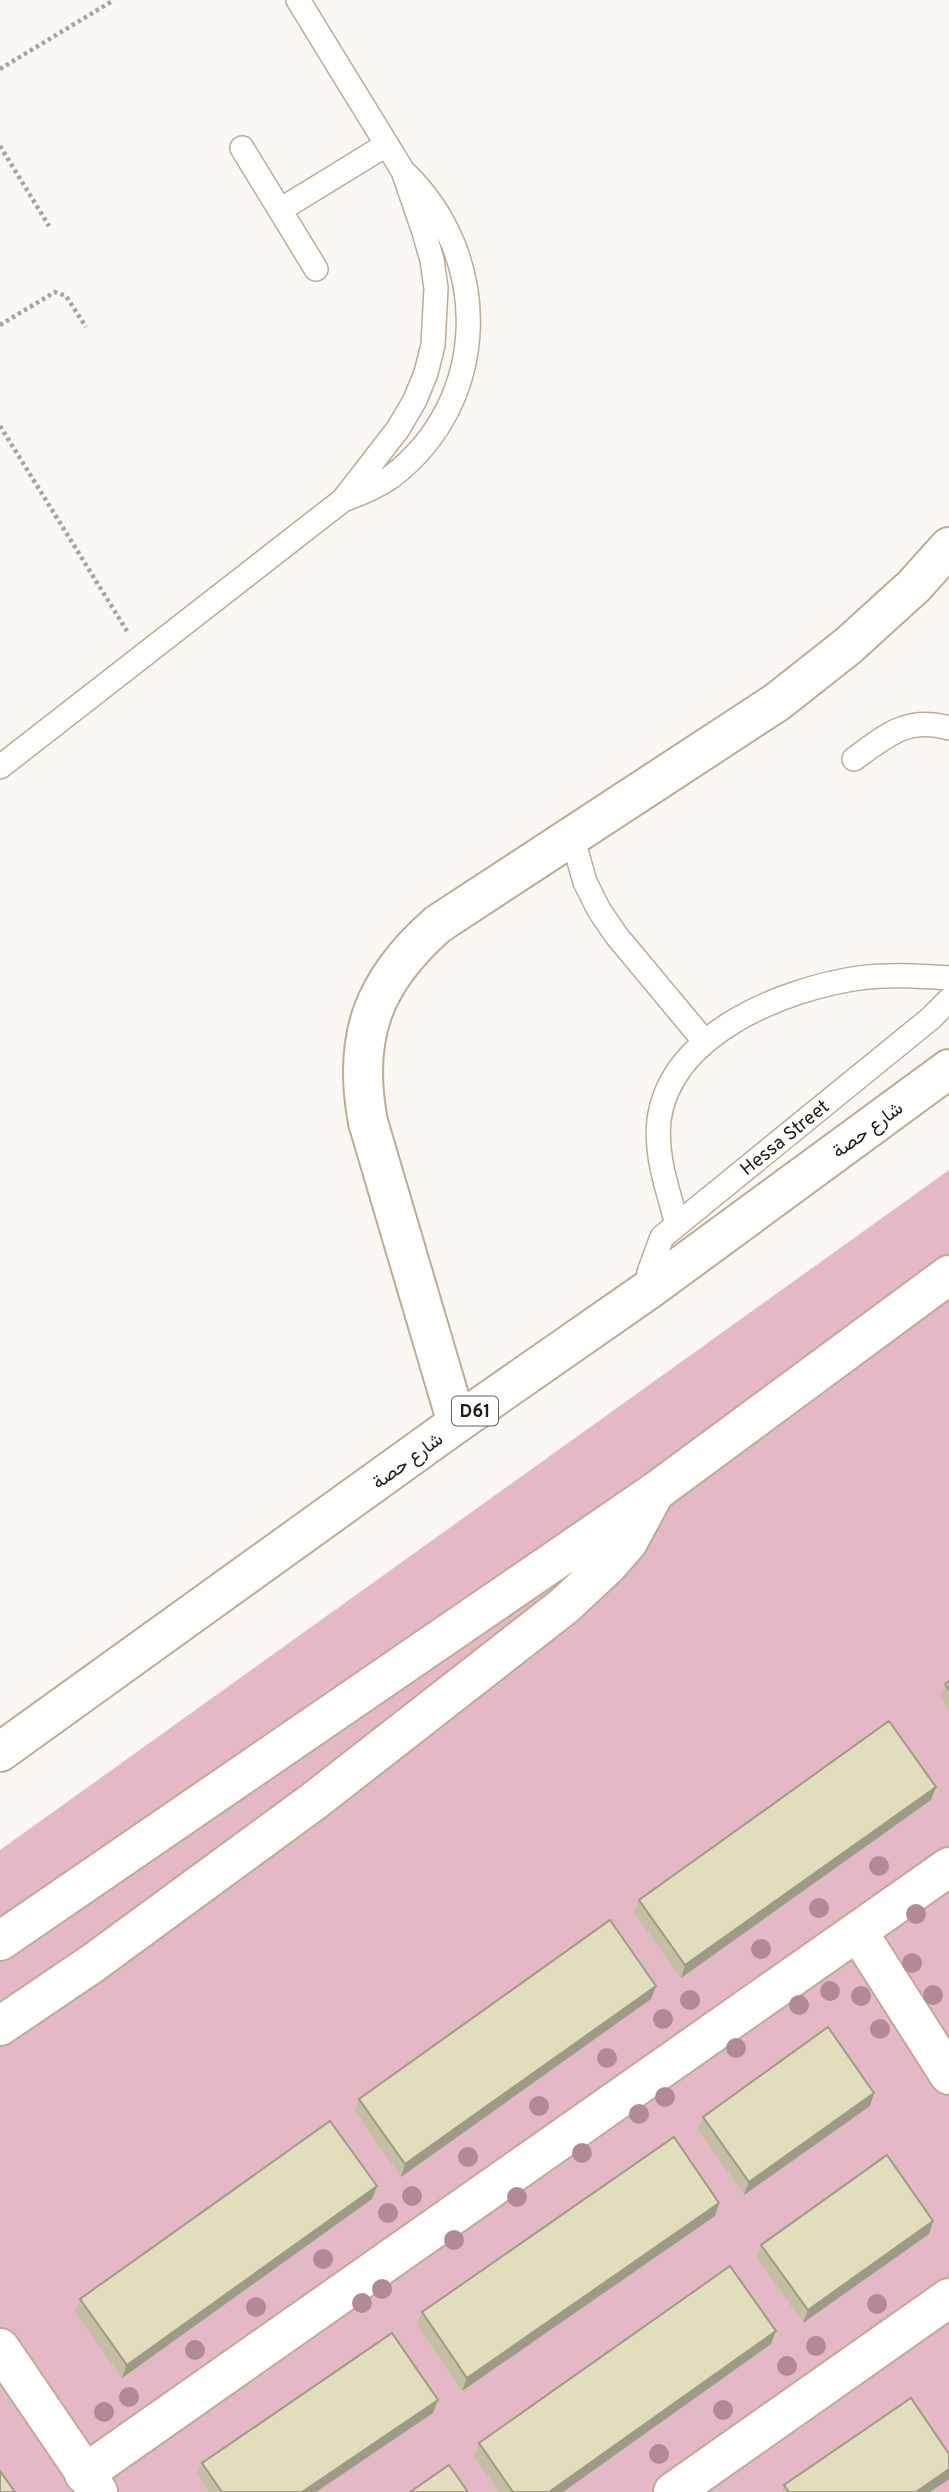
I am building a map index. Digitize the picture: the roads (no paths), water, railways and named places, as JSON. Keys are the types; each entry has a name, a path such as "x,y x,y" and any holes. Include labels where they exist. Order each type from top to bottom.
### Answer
{"street":[{"path":"457,1423 368,1122 362,1093 366,1032 375,1003 390,976 420,939 438,924 777,702 848,646 914,586 949,547"},
{"name":"شارع حصة","path":"0,1752 457,1423 648,1290 949,1069"},
{"path":"0,1941 655,1492 949,1275"},
{"path":"0,2026 93,1964 314,1801 564,1606 608,1565 628,1542 655,1492"},
{"path":"0,2348 91,2483 949,1867"},
{"path":"858,1932 949,2075"},
{"path":"673,2492 949,2298"}],"lane":[{"path":"0,767 343,500 398,429 426,373 433,345 436,288 432,260 402,171 298,0"},
{"path":"279,210 386,145"},
{"path":"242,148 316,269"},
{"path":"343,500 391,477 423,446 440,424 454,398 463,371 469,313 459,258 435,208 402,171"},
{"path":"854,760 901,728 935,724 949,729"},
{"path":"572,836 585,882 599,909 616,935 705,1042"},
{"path":"677,1224 660,1159 659,1118 664,1098 674,1079 705,1042 732,1022 762,1006 810,990 858,978 949,978"},
{"name":"Hessa Street","path":"648,1290 649,1272 662,1237 949,1000"}]}
